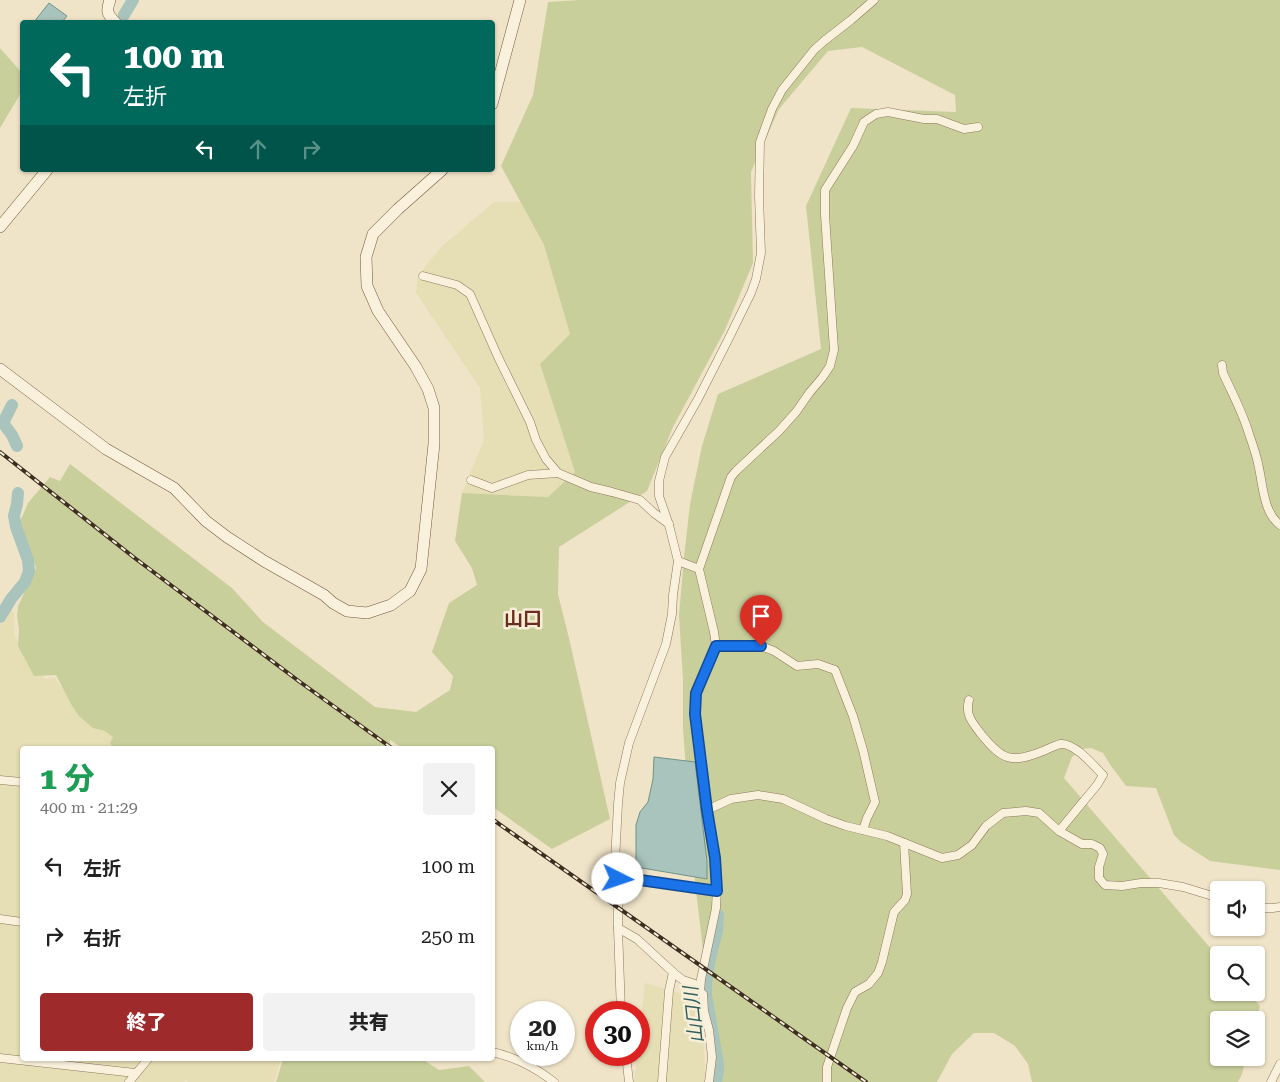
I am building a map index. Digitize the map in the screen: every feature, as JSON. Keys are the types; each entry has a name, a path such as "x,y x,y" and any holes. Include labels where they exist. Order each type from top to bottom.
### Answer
{"street":[{"path":"110,0 107,8 108,15 113,20"},
{"path":"495,93 520,0"},
{"path":"621,1001 618,879 615,872 620,783 628,743 666,644 672,614 678,561 669,524 659,496 658,481 665,457 752,293 761,253 760,142 772,110 782,90 814,50 874,0"},
{"path":"700,992 702,969 716,908 717,891 715,858 695,714 696,693 716,646 699,568 731,477 790,419 830,366 834,350 825,190 853,146 864,122 876,114 888,112 924,120 937,119 964,128 978,127"},
{"path":"0,227 45,172"},
{"path":"0,370 106,449 174,488 206,521 227,537 264,561 324,595 333,603 347,611 367,613 391,605 410,591 421,569 434,444 434,408 428,390 416,367 378,311 367,286 366,257 373,234 440,172"},
{"path":"423,276 457,285 470,294 530,422 536,440 546,458 558,473"},
{"path":"1222,366 1223,373 1249,433 1259,467 1261,484 1272,517 1280,525"},
{"path":"471,480 492,488 528,475 558,473 591,487 640,500 654,514 669,524"},
{"path":"678,561 699,568"},
{"path":"716,646 761,646 774,651 797,666 818,664 835,670 853,716 875,802 863,830"},
{"path":"969,700 967,708 973,724 1000,754 1012,758 1027,757 1061,744 1074,748 1103,775 1097,786 1059,831"},
{"path":"0,780 20,782"},
{"path":"707,810 731,799 758,795 783,799 826,819 887,836 942,858 958,855 972,845 986,826 1003,813 1026,810 1039,813 1059,831 1082,844 1092,844 1100,848 1103,854 1099,867 1099,878 1105,885 1122,886 1159,883 1183,887 1210,895"},
{"path":"827,1082 827,1067 847,1008 855,992 869,984 878,972 894,912 905,900 907,894 904,843"},
{"path":"618,879 626,878 717,891"},
{"path":"1265,908 1280,906"},
{"path":"0,919 20,922"},
{"path":"618,928 636,939 683,980 698,985 702,994 709,1030 712,1057 709,1082"},
{"path":"662,1082 669,990 673,972"},
{"path":"495,1053 516,1060 542,1073 554,1082"},
{"path":"0,1058 20,1060"},
{"path":"27,1061 135,1073"},
{"path":"129,1082 146,1061"},
{"path":"1271,1082 1280,1064"},
{"path":"627,1066 629,1082"}],"shaded area":[{"path":"494,202 521,202 544,245 570,334 540,364 575,472 548,497 462,493 484,440 480,388 416,293 418,276 440,248"},
{"path":"11,607 14,614 15,637 45,679 55,678 78,711 106,729 115,738 115,746 20,746 20,1061 280,1061 274,1082 188,1082 186,1080 184,1082 136,1082 129,1077 125,1082 0,1082 0,626"},
{"path":"645,983 703,1000 705,1082 634,1082 636,1066 650,1066 650,1001 643,1001"}],"green space":[{"path":"579,0 1280,0 1280,870 1210,861 1181,842 1174,835 1156,788 1126,786 1103,753 1091,748 1083,749 1072,757 1064,778 1210,948 1210,1001 1255,1001 1260,1006 1259,1011 1210,1011 1210,1066 1244,1066 1238,1082 1032,1082 1028,1064 1015,1046 994,1033 974,1033 952,1054 937,1082 722,1082 705,967 694,873 683,729 683,680 679,615 690,504 702,446 718,394 821,349 806,206 851,108 956,112 955,95 862,47 828,51 779,109 751,172 753,263 725,330 673,427 647,491 559,547 558,594 610,819 552,849 495,808 495,746 399,746 390,740 390,746 112,746 110,743 113,737 105,731 93,728 79,716 56,675 34,676 18,646 18,606 36,568 31,551 21,530 21,519 28,503 50,477 60,481 70,464 232,588 263,622 375,707 416,712 450,690 453,676 432,652 449,603 477,585 472,568 455,541 462,493 548,497 575,472 540,364 570,334 544,245 501,166 533,95 548,2"},
{"path":"0,48 20,71 20,94 0,128"},
{"path":"282,1061 425,1061 439,1070 469,1066 485,1082 276,1082"}],"water":[{"path":"49,3 67,16 64,20 36,20"},
{"path":"654,757 695,762 707,861 707,879 636,867 636,825 640,812 648,802 653,779"}],"waterway":[{"path":"124,15 133,0"},
{"path":"12,405 3,423 17,446"},
{"path":"0,617 11,599 25,582 29,571 28,560 14,516 18,493"},
{"name":"山口川","path":"716,1082 718,1064 706,995 706,982 717,931 718,915"}],"railway":[{"path":"0,452 136,559 389,746"},
{"path":"495,821 866,1082"}],"district":[{"name":"山口","path":"523,618"}],"route":[{"path":"618,879 626,878 717,891 715,858 695,714 696,693 716,646 761,646"}]}
